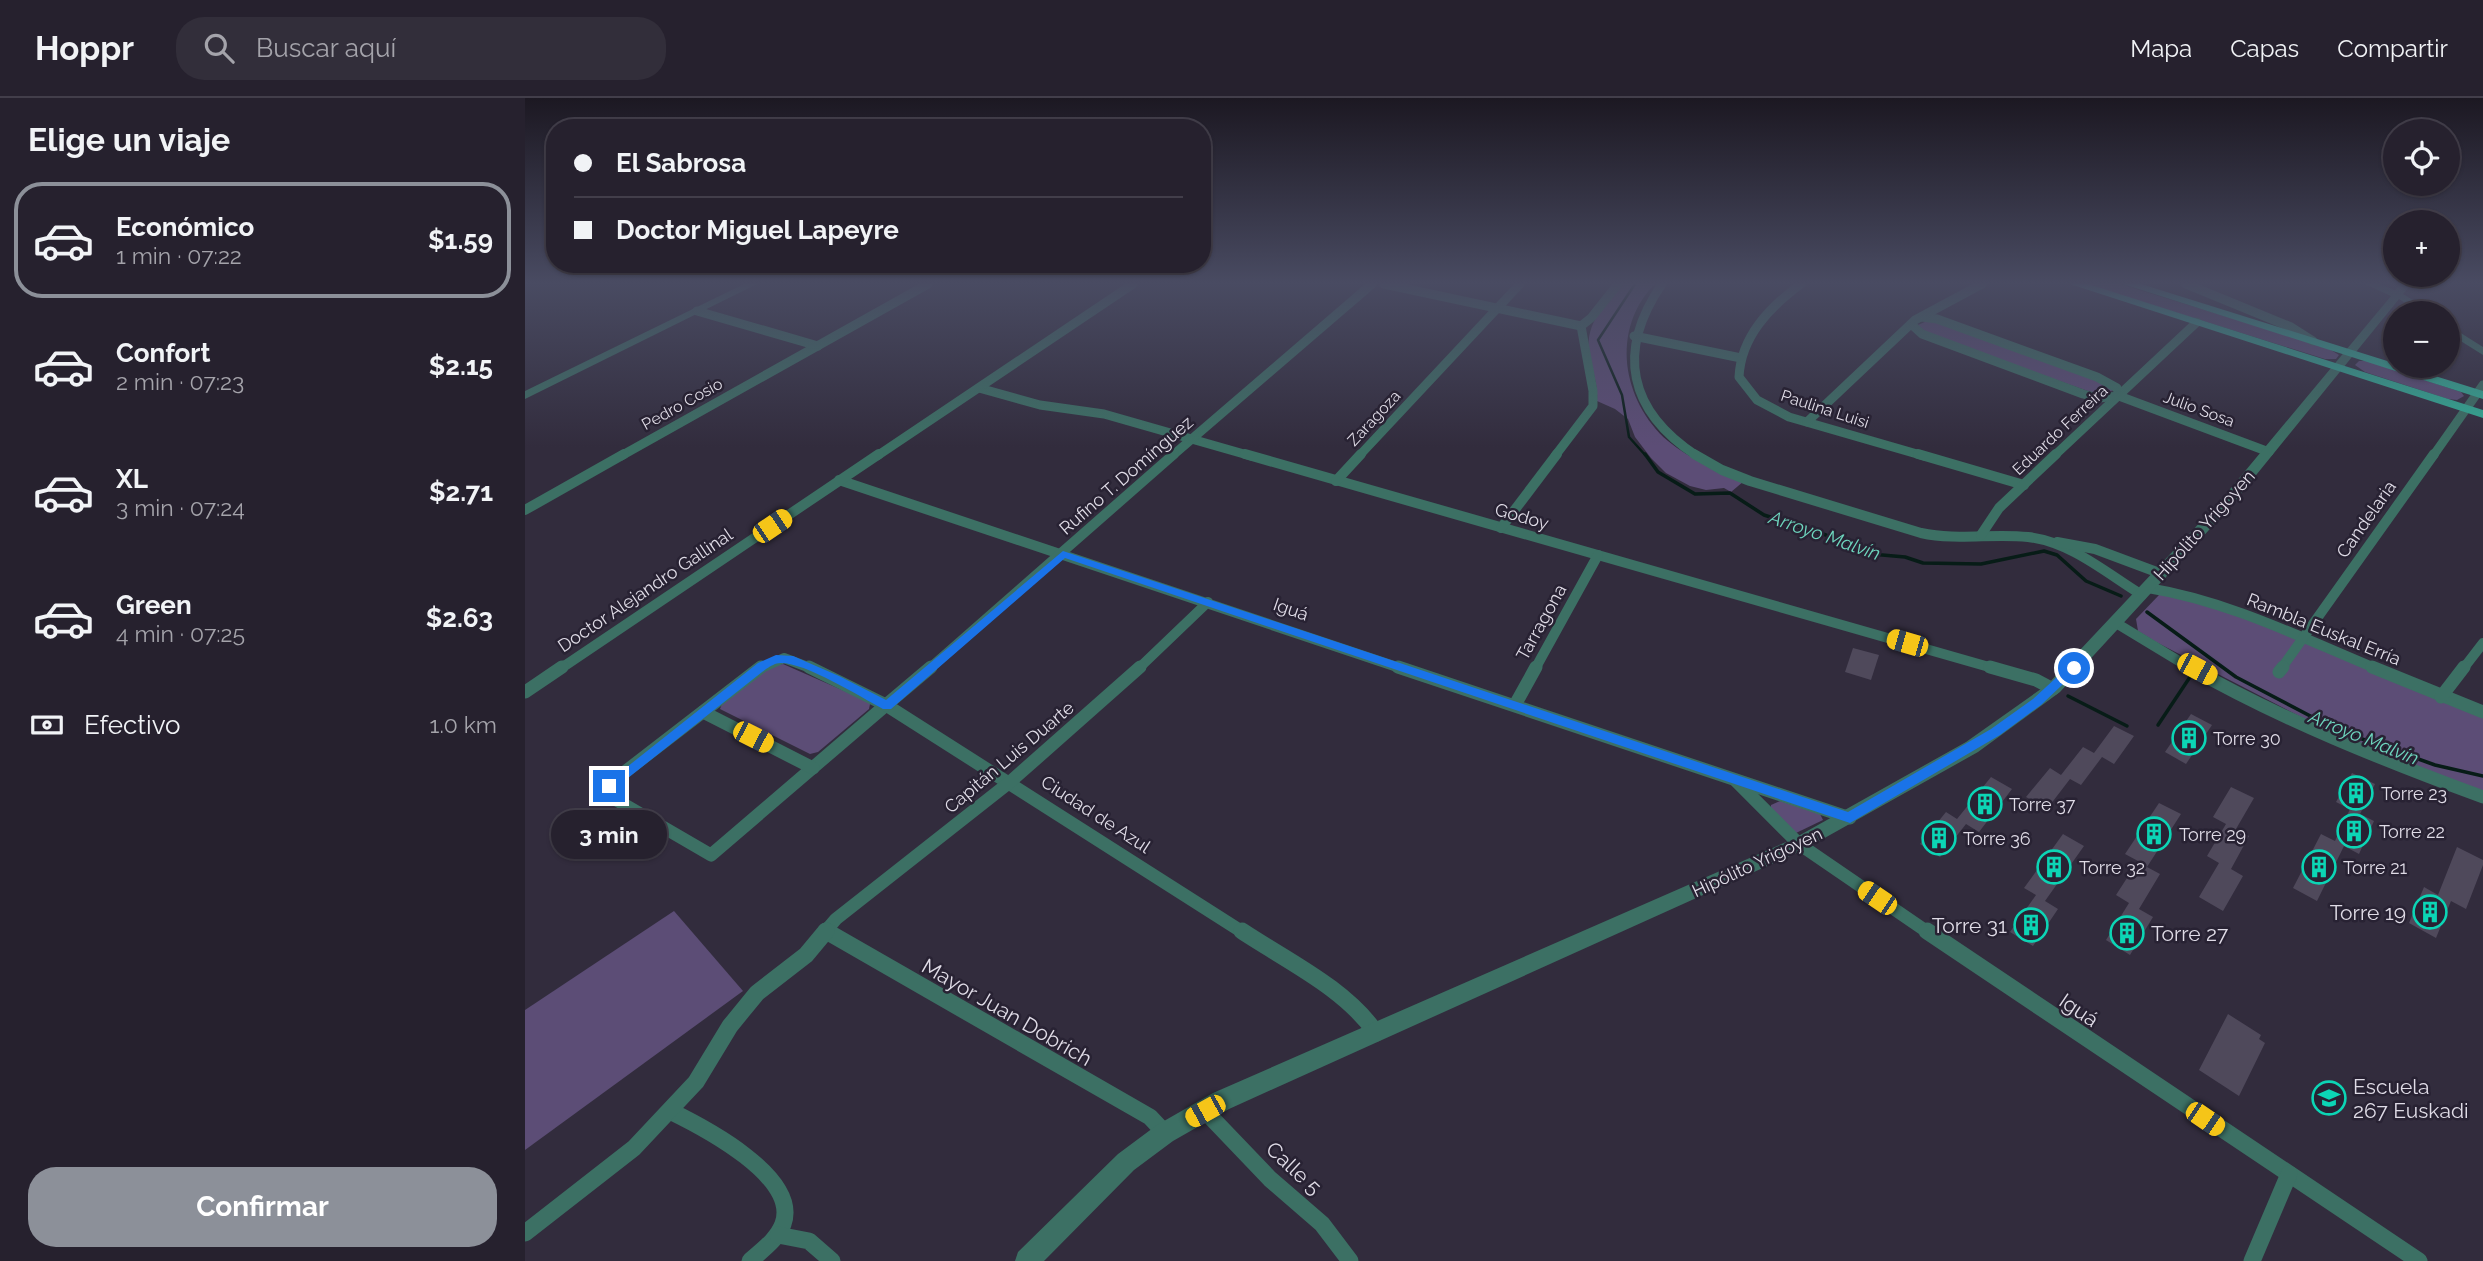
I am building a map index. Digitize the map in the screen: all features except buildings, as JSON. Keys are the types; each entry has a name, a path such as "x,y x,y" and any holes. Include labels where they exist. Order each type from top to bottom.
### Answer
{"main road":[{"path":"2248,338 2483,414"},
{"path":"2304,338 2481,391"}],"street":[{"path":"527,392 640,338"},
{"path":"791,338 818,346"},
{"name":"Pedro Cosio","path":"525,510 832,338"},
{"name":"Doctor Alejandro Gallinal","path":"525,692 1053,338"},
{"name":"Rufino T. Domínguez","path":"703,712 617,778 609,786 608,792 613,798 711,855 887,706 1309,338"},
{"name":"Zaragoza","path":"1336,481 1469,338"},
{"path":"1501,528 1593,406 1593,391 1583,338"},
{"path":"1634,338 1633,373 1649,407 1671,437 1706,462 1750,481 1920,533 1946,538 2014,534 2079,544 2162,574"},
{"path":"1640,338 1741,358 1753,338"},
{"path":"1807,422 1895,338"},
{"name":"Julio Sosa","path":"1933,338 2083,394 2099,398 2119,396 2269,452"},
{"name":"Julio Sosa","path":"1992,338 2097,377 2117,388 2119,396"},
{"name":"Eduardo Ferreira","path":"1980,535 1993,516 2024,485 2180,338"},
{"path":"2309,338 2313,341"},
{"name":"Hipólito Yrigoyen","path":"1027,1261 1110,1176 1165,1133 1205,1111 1799,844 1850,818 1972,747 2053,689 2116,624 2269,452 2363,338"},
{"path":"2463,338 2483,352"},
{"name":"Paulina Luisi","path":"1741,358 1739,377 1749,393 1776,411 2024,485"},
{"name":"Godoy","path":"979,388 1040,405 1104,414 2036,680 2053,689"},
{"name":"Candelaria","path":"2279,673 2466,408 2481,391"},
{"name":"Iguá","path":"839,480 1850,818"},
{"path":"1993,516 1997,523 2014,534"},
{"name":"Rambla Euskal Erría","path":"2050,541 2145,592 2198,598 2483,712"},
{"name":"Tarragona","path":"1515,705 1598,555"},
{"name":"Capitán Luis Duarte","path":"525,1233 634,1148 696,1082 742,1008 772,979 806,954 836,919 1010,782 1117,689 1208,602"},
{"path":"2116,624 2307,727 2381,759 2483,797"},
{"path":"2441,696 2483,643"},
{"name":"Ciudad de Azul","path":"703,712 762,666 776,659 784,658 857,688 1010,782 1333,991 1365,1017 1376,1032"},
{"path":"703,712 813,768"},
{"name":"Iguá","path":"1730,776 1799,844 2419,1261"},
{"path":"1764,810 1771,799 1780,793"},
{"name":"Mayor Juan Dobrich","path":"825,931 1150,1117 1165,1133"},
{"path":"670,1111 714,1133 758,1168 776,1188 786,1206 785,1220 778,1235 750,1261"},
{"name":"Calle 5","path":"1205,1111 1270,1179 1322,1224 1350,1261"},
{"path":"2252,1261 2288,1174"},
{"path":"778,1235 806,1238 821,1247 832,1261"}],"shaded area":[{"path":"1589,338 1628,338 1627,364 1632,386 1652,425 1686,454 1744,481 1731,492 1724,488 1706,490 1690,486 1666,473 1635,437 1628,419 1615,409 1597,401"},
{"path":"1938,338 1981,338 2106,382 2113,390 2102,396"},
{"path":"2259,338 2297,338 2326,347 2339,355 2336,359 2325,359"},
{"path":"2359,361 2367,361 2383,366 2383,378 2365,372 2355,365"},
{"path":"2383,378 2419,378 2461,392 2464,396 2457,400"},
{"path":"2160,594 2245,618 2483,716 2483,793 2324,729 2138,631 2136,619"},
{"path":"783,664 867,701 870,704 869,709 818,752 810,754 720,709 722,704 772,666"},
{"path":"1780,801 1820,814 1823,820 1796,833 1771,809 1771,805"},
{"path":"674,911 743,991 525,1150 525,1010"}],"waterway":[{"name":"Arroyo Malvín","path":"1599,338 1622,395 1629,437 1646,456"},
{"name":"Arroyo Malvín","path":"1645,454 1658,472 1695,494 1730,493 1764,515 1826,535 1871,554 1905,557 1923,563 1981,564 2044,551 2057,555 2086,581 2121,596"},
{"name":"Arroyo Malvín","path":"2147,612 2236,677 2337,730 2435,765 2483,776"},
{"path":"2158,725 2190,677"},
{"path":"2068,696 2127,726"}],"place":[{"name":"Torre 30","path":"2189,738"},
{"name":"Torre 23","path":"2356,793"},
{"name":"Torre 37","path":"1985,804"},
{"name":"Torre 22","path":"2354,831"},
{"name":"Torre 29","path":"2154,834"},
{"name":"Torre 36","path":"1939,838"},
{"name":"Torre 32","path":"2054,867"},
{"name":"Torre 21","path":"2319,867"},
{"name":"Torre 19","path":"2430,912"},
{"name":"Torre 31","path":"2031,925"},
{"name":"Torre 27","path":"2127,933"},
{"name":"Escuela 267 Euskadi","path":"2329,1098"}],"route":[{"path":"609,786 769,661 784,658 793,660 857,688 887,706 1063,554 1850,818 1995,732 2037,702 2074,668"}]}
